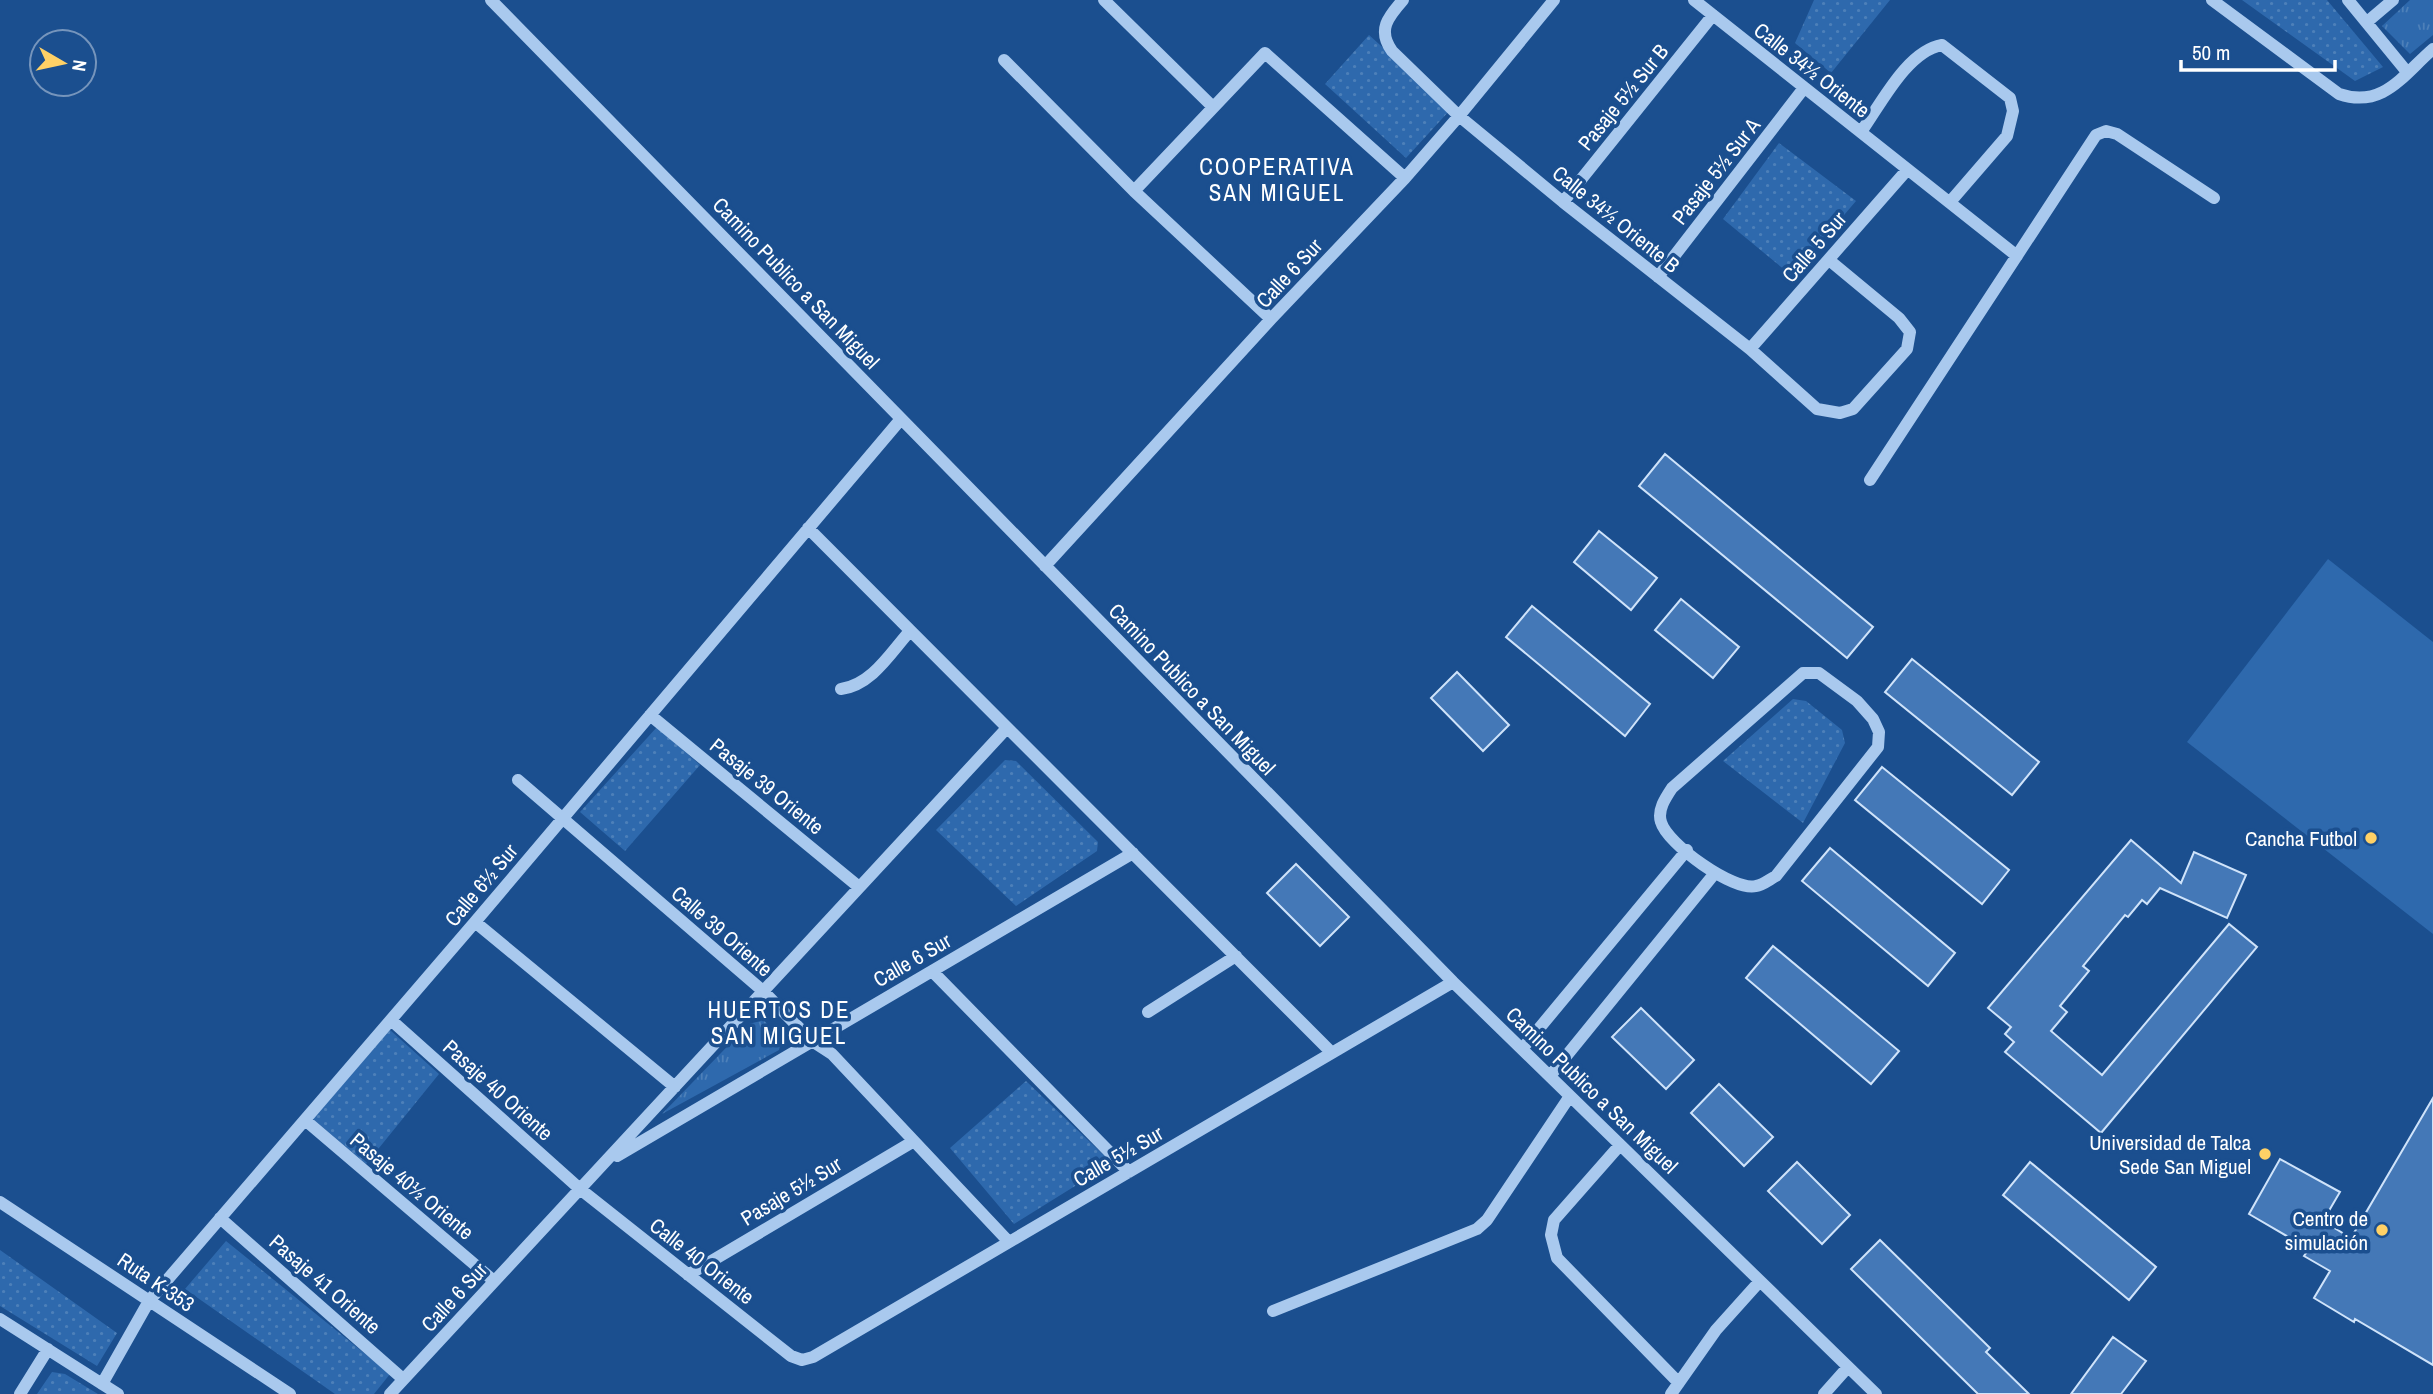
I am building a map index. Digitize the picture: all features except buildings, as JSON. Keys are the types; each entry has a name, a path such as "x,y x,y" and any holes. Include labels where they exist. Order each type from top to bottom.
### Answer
{"street":[{"name":"Camino Publico a San Miguel","path":"491,0 1452,982 1876,1394"},
{"path":"1104,0 1213,107"},
{"name":"Calle 34½ Oriente B","path":"1403,0 1391,14 1385,27 1385,40 1392,51 1459,116 1749,349 1817,409 1840,413 1853,409 1907,349 1910,332 1899,318 1829,260"},
{"name":"Calle 6 Sur","path":"1045,566 1271,319 1405,178 1554,0"},
{"name":"Calle 34½ Oriente","path":"1694,0 2017,256"},
{"path":"2212,0 2339,94 2350,98 2377,97 2391,88 2433,49"},
{"path":"2348,0 2407,72"},
{"path":"2367,22 2393,0"},
{"name":"Pasaje 5½ Sur B","path":"1563,202 1713,15"},
{"path":"1861,132 1911,62 1928,48 1942,45 2010,99 2013,111 2007,136 1950,202"},
{"path":"1134,191 1265,52 1405,178"},
{"path":"1004,60 1134,191 1271,319"},
{"name":"Pasaje 5½ Sur A","path":"1658,277 1804,88"},
{"path":"1870,480 2096,135 2106,131 2117,134 2214,198"},
{"name":"Calle 5 Sur","path":"1749,349 1907,170"},
{"name":"Calle 6½ Sur","path":"102,1384 149,1301 563,819 901,419"},
{"path":"808,528 1332,1053"},
{"path":"841,689 856,685 869,677 910,631"},
{"path":"1803,673 1819,673 1857,701 1873,719 1879,732 1878,747 1776,876 1755,887 1740,885 1714,873 1686,850 1671,837 1660,822 1662,804 1672,788 1803,673"},
{"name":"Pasaje 39 Oriente","path":"650,715 859,887"},
{"name":"Calle 6 Sur","path":"390,1394 1007,728"},
{"name":"Calle 39 Oriente","path":"517,780 763,992 812,1041 832,1054 1009,1242"},
{"path":"1521,1049 1686,850"},
{"name":"Calle 6 Sur","path":"603,1164 1132,853"},
{"path":"1549,1076 1714,873"},
{"path":"475,922 675,1087"},
{"path":"1148,1012 1236,956"},
{"path":"932,971 1129,1172"},
{"name":"Calle 5½ Sur","path":"802,1360 813,1357 1452,982"},
{"name":"Pasaje 40 Oriente","path":"391,1020 580,1189"},
{"path":"1273,1311 1477,1229 1488,1220 1570,1097"},
{"name":"Pasaje 40½ Oriente","path":"305,1120 494,1281"},
{"name":"Pasaje 5½ Sur","path":"688,1275 914,1141"},
{"path":"1620,1145 1554,1220 1551,1235 1557,1258 1675,1389 1716,1330 1760,1281"},
{"name":"Calle 40 Oriente","path":"580,1189 791,1356 802,1360"},
{"name":"Ruta K-353","path":"0,1202 290,1394"},
{"name":"Pasaje 41 Oriente","path":"220,1218 404,1379"},
{"path":"0,1319 118,1394"},
{"path":"20,1394 48,1349"},
{"path":"1824,1394 1848,1367"}],"green space":[{"path":"1814,0 1890,0 1831,73 1795,43"},
{"path":"2242,0 2327,0 2383,67 2355,81"},
{"path":"2410,0 2433,0 2433,35 2410,54 2382,26"},
{"path":"1369,35 1451,109 1406,158 1325,84"},
{"path":"1779,143 1856,201 1792,276 1723,219"},
{"name":"Cancha Futbol","path":"2328,559 2433,642 2433,934 2187,742"},
{"path":"1793,699 1806,701 1842,730 1845,743 1803,823 1723,761"},
{"path":"657,727 700,765 625,851 580,812"},
{"path":"1005,760 1016,761 1098,842 1097,851 1016,906 936,830"},
{"path":"764,1020 781,1041 779,1050 662,1114 749,1024"},
{"path":"390,1030 439,1074 366,1164 313,1119"},
{"path":"1026,1081 1112,1163 1014,1224 950,1148"},
{"path":"226,1241 390,1374 374,1394 335,1394 185,1289"},
{"path":"0,1250 117,1333 97,1366 0,1306"},
{"path":"52,1372 65,1374 98,1394 37,1394"}],"place":[{"name":"Cancha Futbol","path":"2371,838"},
{"name":"Universidad de Talca Sede San Miguel","path":"2265,1154"},
{"name":"Centro de simulación","path":"2382,1230"}],"district":[{"name":"COOPERATIVA SAN MIGUEL","path":"1277,179"},
{"name":"HUERTOS DE SAN MIGUEL","path":"779,1022"}]}
